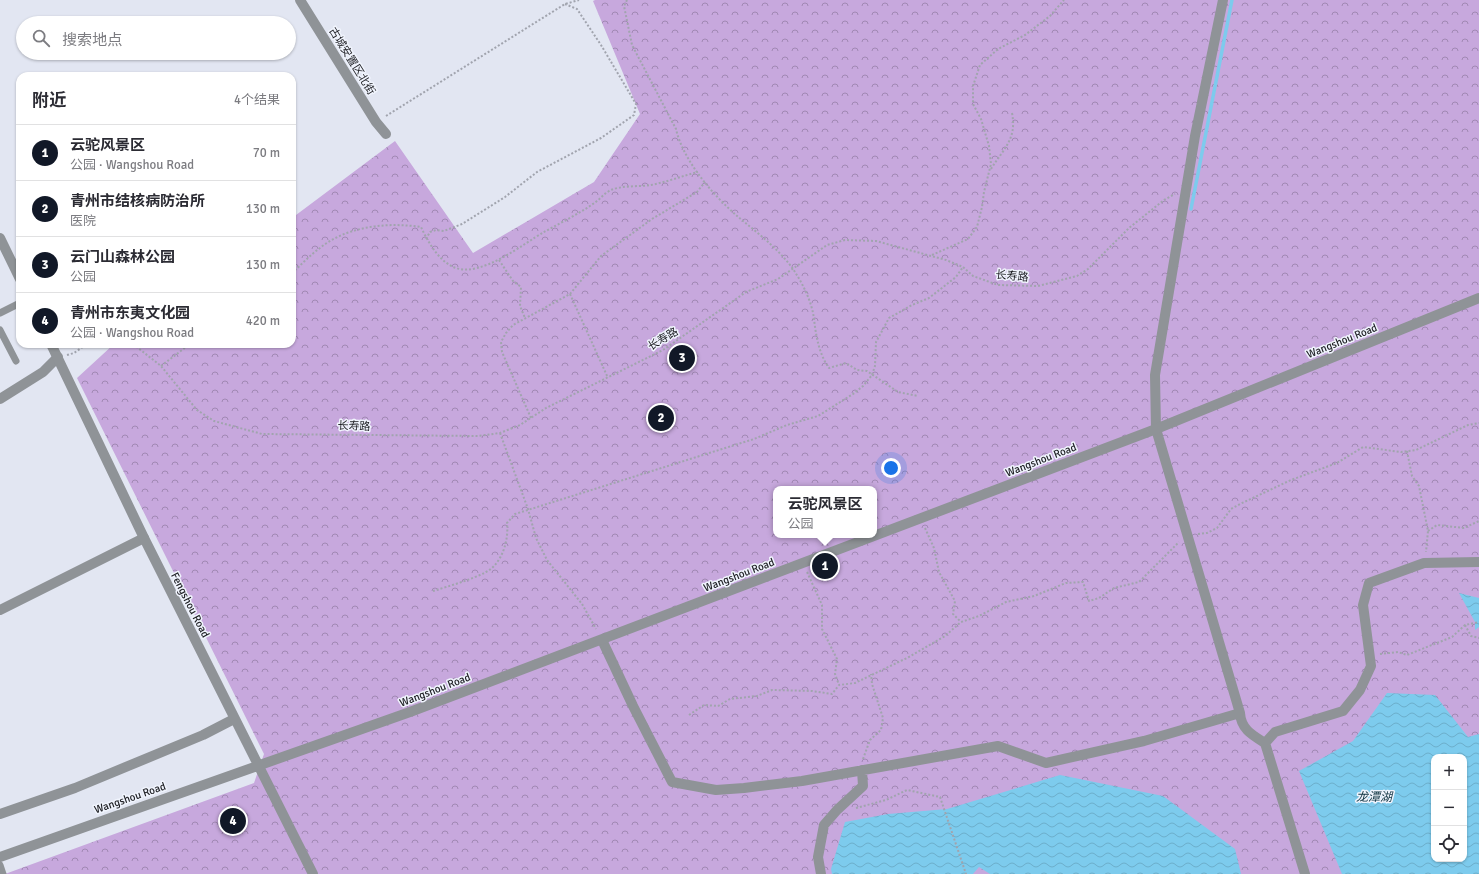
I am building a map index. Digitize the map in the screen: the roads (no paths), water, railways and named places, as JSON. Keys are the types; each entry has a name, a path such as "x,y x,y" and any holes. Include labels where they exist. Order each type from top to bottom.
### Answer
{"street":[{"name":"古城安置区北街","path":"300,0 376,122 386,134"},
{"path":"1223,0 1203,90 1155,375 1156,429 1240,713 1240,720 1247,732 1265,743 1305,874"},
{"path":"0,238 16,271"},
{"name":"Wangshou Road","path":"877,535 1156,429 1479,298"},
{"name":"Fengshou Road","path":"53,348 144,538 313,874"},
{"path":"0,399 43,372 58,357"},
{"path":"0,610 144,538"},
{"name":"Wangshou Road","path":"0,857 410,712 870,538"},
{"path":"1265,743 1275,732 1343,711 1360,690 1371,666 1363,605 1369,583 1424,563 1479,562"},
{"path":"602,640 633,706 672,782 716,790 802,781 998,746 1046,763 1144,741 1240,713"},
{"path":"0,814 75,788 203,735 234,718"},
{"path":"822,874 818,857 824,825 837,810 863,786 862,770"}],"lane":[{"path":"0,314 16,305"},
{"path":"0,330 16,361"},
{"path":"0,865 3,874"}],"water":[{"path":"1459,593 1479,598 1479,627 1475,630 1475,622"},
{"name":"龙潭湖","path":"1387,693 1435,695 1468,737 1479,734 1479,874 1342,874 1299,771 1353,741"},
{"path":"1060,775 1163,796 1235,849 1241,874 990,874 979,867 973,874 832,874 831,869 845,822 888,814 947,809"}],"waterway":[{"path":"1191,209 1232,0"}],"place":[{"name":"云门山森林公园","path":"682,358"},
{"name":"青州市结核病防治所","path":"661,418"},
{"name":"云驼风景区","path":"825,566"},
{"name":"青州市东夷文化园","path":"233,821"}]}
